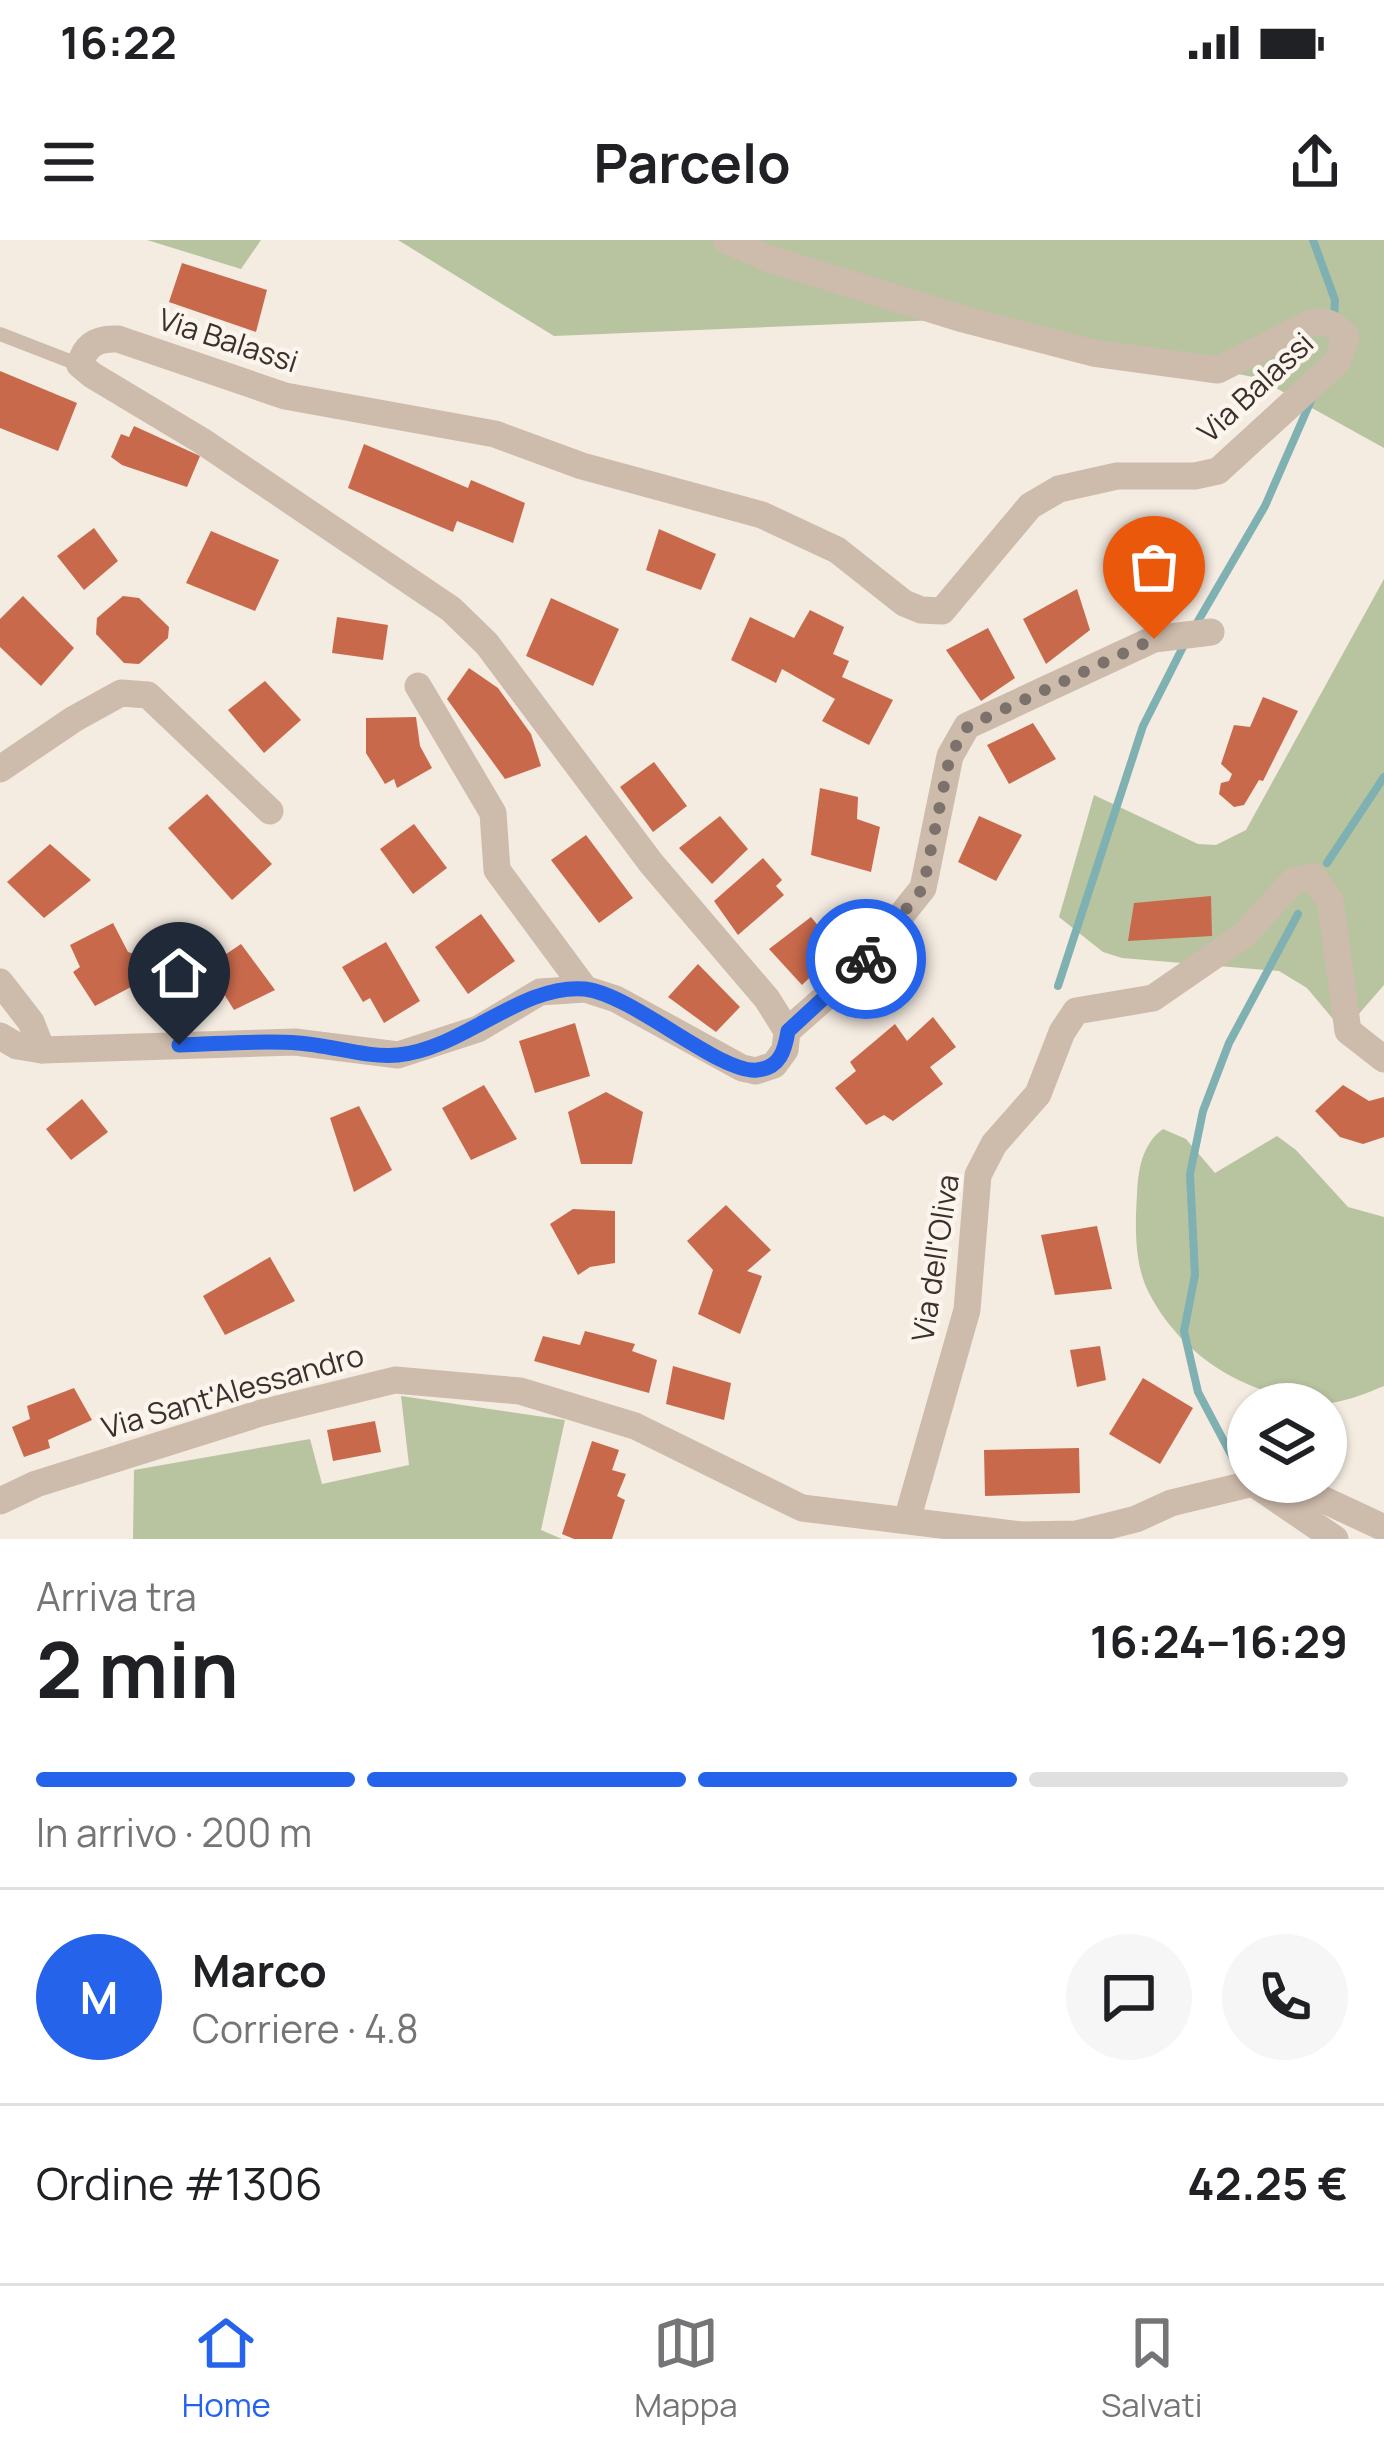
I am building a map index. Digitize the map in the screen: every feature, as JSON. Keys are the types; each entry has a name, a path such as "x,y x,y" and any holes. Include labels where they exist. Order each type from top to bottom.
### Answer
{"street":[{"name":"Via Balassi","path":"80,365 91,344 102,338 118,339 285,396 495,434 582,466 762,515 837,550 904,603 921,610 942,610 1030,506 1059,489 1117,476 1195,476 1218,471 1336,362 1346,337 1323,321 1311,323 1218,370 1093,353 963,319 767,258 726,240"},
{"path":"80,365 451,609 487,644 651,863 788,1031"},
{"path":"0,1036 16,1046 42,1050 295,1042 398,1055 478,1029 540,992 585,989 616,999 720,1057 756,1071 774,1065 785,1050 788,1031 859,968 923,888 950,756 968,726 1154,639 1211,632"},
{"path":"418,686 493,812 497,870 585,989"},
{"path":"0,770 121,693 148,695 270,811"},
{"name":"Via dell'Oliva","path":"907,1520 967,1310 978,1175 994,1144 1038,1094 1062,1032 1076,1011 1153,998 1243,936 1292,881 1313,877 1330,900 1348,1031 1384,1059"},
{"path":"0,982 31,1022 42,1050"},
{"name":"Via Sant'Alessandro","path":"0,1501 36,1484 261,1413 395,1380 520,1391 634,1426 802,1508 1022,1535 1076,1534 1227,1490"},
{"path":"1283,1503 1335,1539"},
{"name":"Via Sant'Alessandro","path":"1331,1503 1384,1528"}],"lane":[{"path":"0,334 80,365"}],"green space":[{"path":"147,240 261,240 241,269"},
{"path":"398,240 1384,240 1384,448 1258,378 963,319 554,336"},
{"path":"1384,579 1384,985 1357,1016 1333,1019 1307,988 1279,971 1122,958 1103,952 1059,917 1094,795 1198,844 1216,845 1246,830"},
{"path":"1163,1129 1186,1139 1215,1173 1277,1136 1348,1207 1384,1217 1384,1386 1347,1399 1347,1383 1245,1383 1193,1350 1162,1315 1141,1272 1136,1207 1140,1167 1150,1142"},
{"path":"401,1396 565,1420 541,1530 562,1539 133,1539 134,1470 310,1439 322,1484 409,1465"}],"building":[{"path":"182,263 267,290 256,332 169,302"},
{"path":"0,371 77,403 58,451 0,428"},
{"path":"134,426 200,456 187,487 111,457 121,434 129,437"},
{"path":"364,444 468,488 471,480 525,503 513,543 457,521 453,532 348,488"},
{"path":"94,528 118,561 84,590 57,556"},
{"path":"659,529 716,554 701,590 646,570"},
{"path":"211,531 279,560 255,611 186,583"},
{"path":"1077,589 1090,630 1046,664 1023,619"},
{"path":"23,596 74,648 41,686 0,647 0,619"},
{"path":"123,596 139,598 169,627 168,638 139,664 124,663 96,634 97,618"},
{"path":"551,598 619,629 593,686 526,656"},
{"path":"810,610 844,627 833,654 849,661 842,677 893,700 869,745 822,721 835,699 782,669 776,683 731,660 750,617 794,638"},
{"path":"337,617 388,625 383,660 332,653"},
{"path":"988,628 1015,678 981,701 946,650"},
{"path":"469,668 498,688 531,734 541,766 505,779 447,699"},
{"path":"265,681 301,720 264,753 228,710"},
{"path":"1263,697 1298,711 1263,781 1259,780 1244,805 1234,807 1219,794 1221,783 1232,774 1221,764 1234,725 1250,727"},
{"path":"416,717 420,746 432,768 397,788 394,779 385,784 366,753 366,718"},
{"path":"1033,723 1056,759 1009,784 987,745"},
{"path":"654,762 687,806 653,832 620,787"},
{"path":"820,788 858,797 857,819 880,827 871,872 811,855"},
{"path":"207,794 272,864 232,900 168,828"},
{"path":"720,816 748,849 712,884 679,848"},
{"path":"979,816 1022,835 996,881 958,862"},
{"path":"414,824 447,868 413,894 380,849"},
{"path":"586,835 633,898 599,923 551,860"},
{"path":"50,844 91,880 44,918 7,882"},
{"path":"763,858 782,880 776,886 784,895 738,935 714,901"},
{"path":"1211,896 1212,936 1128,941 1134,903"},
{"path":"481,914 515,961 468,994 435,947"},
{"path":"811,917 838,950 802,985 769,949"},
{"path":"113,923 128,952 138,955 148,978 95,1006 73,972 80,967 70,945"},
{"path":"386,942 420,1001 384,1023 370,998 363,1002 342,967"},
{"path":"241,944 275,990 234,1010 207,967"},
{"path":"698,964 740,1007 716,1032 668,997"},
{"path":"933,1017 956,1047 930,1067 943,1084 893,1121 884,1115 866,1125 835,1088 856,1071 850,1062 895,1024 907,1041"},
{"path":"575,1023 590,1076 535,1093 519,1041"},
{"path":"484,1085 517,1139 471,1160 442,1108"},
{"path":"1343,1085 1369,1101 1384,1097 1384,1137 1363,1144 1340,1137 1315,1111"},
{"path":"606,1092 643,1112 632,1164 581,1164 568,1112"},
{"path":"82,1099 108,1132 71,1160 46,1129"},
{"path":"359,1106 392,1170 354,1192 330,1118"},
{"path":"726,1205 771,1250 747,1271 762,1276 740,1334 698,1314 713,1270 687,1241"},
{"path":"573,1209 615,1211 615,1263 590,1267 578,1275 550,1224"},
{"path":"1097,1226 1112,1289 1055,1295 1041,1235"},
{"path":"270,1257 295,1301 225,1335 203,1296"},
{"path":"585,1331 635,1344 632,1351 657,1360 649,1393 534,1361 543,1336 580,1345"},
{"path":"1100,1346 1106,1380 1077,1387 1070,1350"},
{"path":"673,1366 731,1383 724,1420 666,1404"},
{"path":"1143,1378 1193,1408 1160,1464 1109,1434"},
{"path":"74,1388 92,1420 48,1440 50,1448 24,1457 12,1427 30,1419 27,1406"},
{"path":"375,1421 381,1452 333,1461 327,1430"},
{"path":"592,1441 619,1450 612,1470 626,1474 617,1496 625,1500 612,1539 574,1539 562,1534"},
{"path":"1079,1448 1080,1493 985,1496 984,1450"}],"waterway":[{"path":"1313,240 1335,300 1334,319"},
{"path":"1194,628 1265,506 1313,396"},
{"path":"1058,986 1143,726 1186,641"},
{"path":"1327,863 1384,777"},
{"path":"1227,1447 1198,1392 1184,1331 1195,1275 1190,1174 1203,1111 1229,1043 1298,914"}],"way so far":[{"path":"866,959 923,888 950,756 968,726 1154,639"}],"route":[{"path":"179,1045 295,1042 398,1055 478,1029 540,992 585,989 616,999 720,1057 756,1071 774,1065 785,1050 788,1031 866,959"}]}
